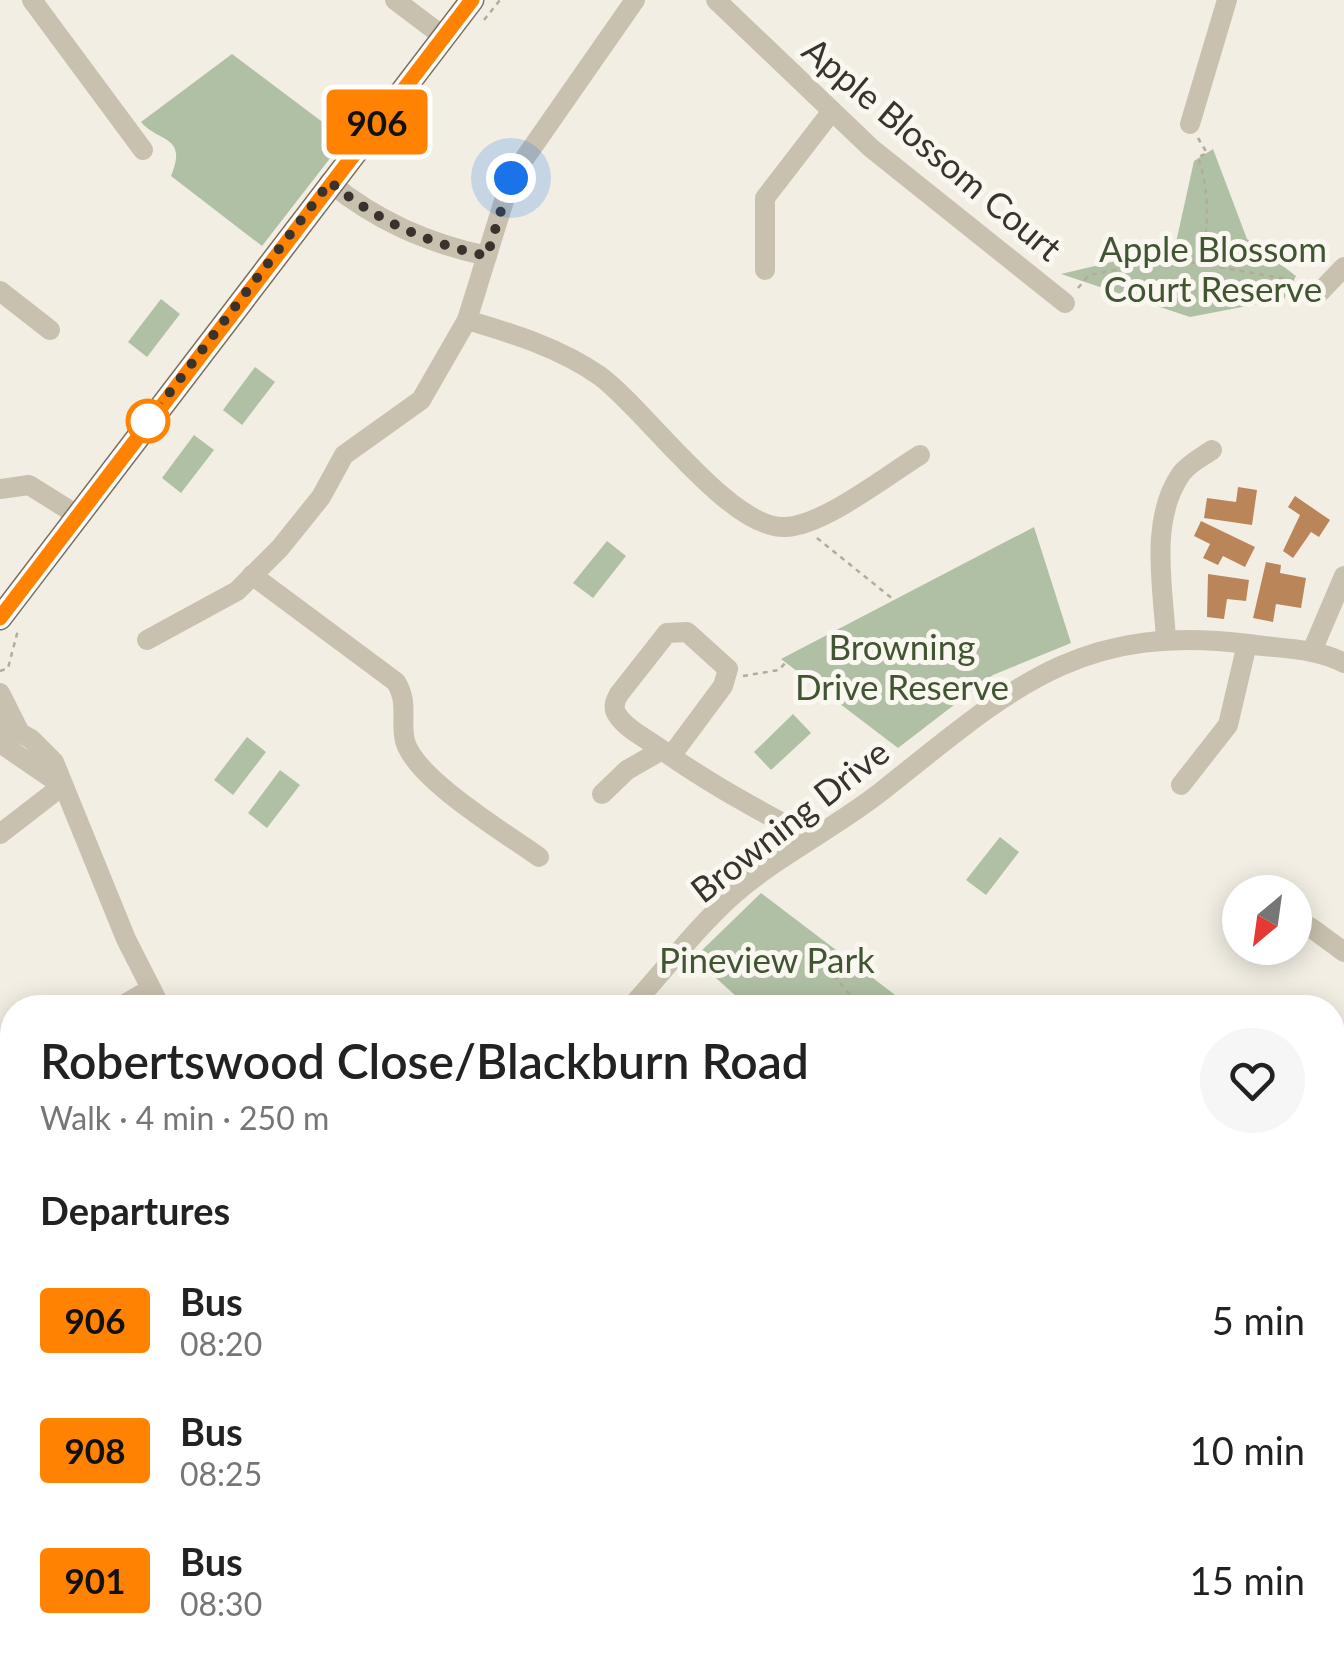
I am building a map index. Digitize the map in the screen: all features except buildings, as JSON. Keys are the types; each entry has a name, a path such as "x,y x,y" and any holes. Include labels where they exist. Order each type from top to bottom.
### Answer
{"main road":[{"path":"0,618 472,0"}],"street":[{"path":"32,0 142,150"},
{"path":"394,0 444,38"},
{"path":"147,640 195,618 237,590 280,548 320,496 344,455 421,400 467,320 511,178 634,0"},
{"name":"Apple Blossom Court","path":"716,0 910,180 1065,303"},
{"path":"1190,124 1227,0"},
{"path":"765,270 765,198 832,111"},
{"path":"330,182 372,214 418,237 487,256"},
{"path":"1318,294 1344,266"},
{"path":"0,292 50,330"},
{"path":"467,320 523,336 600,376 740,510 772,526 801,524 920,456"},
{"path":"1166,638 1160,558 1164,519 1183,471 1212,450"},
{"path":"0,489 30,486 77,516"},
{"path":"252,575 396,682 405,697 405,742 420,766 539,857"},
{"path":"1312,651 1344,576"},
{"path":"602,794 626,770 666,753 727,679 725,661 687,632 667,633 614,705 616,714 666,753 720,790 810,838"},
{"name":"Browning Drive","path":"642,995 732,896 810,838 880,793 946,736 1026,681 1078,658 1166,638 1206,637 1312,651 1344,663"},
{"path":"1181,785 1228,725 1240,689 1247,644"},
{"path":"0,693 20,732"},
{"path":"0,722 49,755 77,811 113,908 155,995"},
{"path":"0,743 62,786"},
{"path":"0,834 62,786"},
{"path":"1312,928 1344,952"}],"path":[{"path":"1190,124 1206,153 1198,157 1208,200 1203,261"},
{"path":"1065,303 1089,275 1173,259 1203,261 1292,280 1318,294"},
{"path":"801,524 894,600"},
{"path":"0,671 8,668 12,646"},
{"path":"727,679 779,670 786,662"},
{"path":"690,942 712,960 731,962 778,951 802,953 826,966 849,995"}],"green space":[{"path":"232,54 345,139 262,246 171,176 174,146 141,122"},
{"name":"Apple Blossom Court Reserve","path":"1213,149 1247,239 1296,276 1284,299 1190,317 1061,274 1175,247 1194,161"},
{"path":"161,299 180,314 147,357 128,342"},
{"path":"255,367 275,382 242,425 223,410"},
{"path":"194,435 214,450 181,493 162,478"},
{"name":"Browning Drive Reserve","path":"1034,527 1071,643 993,675 898,748 781,659"},
{"path":"607,541 626,556 593,598 573,583"},
{"path":"793,714 811,733 771,770 754,752"},
{"path":"247,737 266,752 233,795 214,780"},
{"path":"280,770 300,785 267,828 248,813"},
{"path":"1000,837 1019,852 986,895 966,880"},
{"name":"Pineview Park","path":"761,893 895,995 735,995 694,958"}],"bus line":[{"name":"906","path":"0,618 472,0"}],"route":[{"path":"148,421 330,182 372,214 418,237 487,256 511,178"}]}
